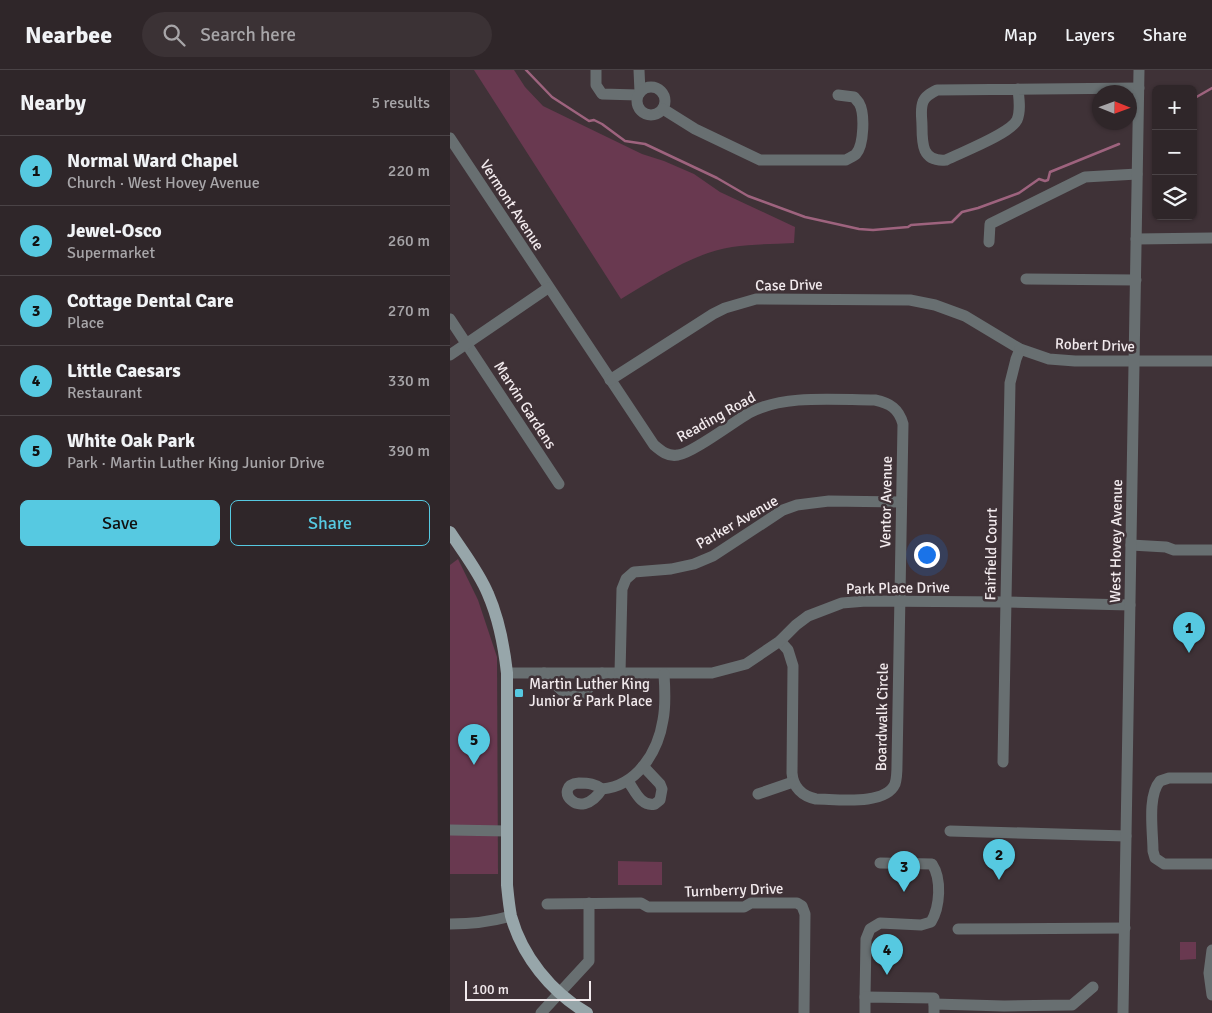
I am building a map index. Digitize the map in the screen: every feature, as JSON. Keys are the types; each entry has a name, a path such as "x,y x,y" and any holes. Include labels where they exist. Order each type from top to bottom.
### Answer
{"main road":[{"path":"450,532 488,593 505,651 507,673 507,885 511,916 520,940 534,964 560,994 586,1013"}],"street":[{"path":"596,70 596,85 602,94 639,94 649,87 658,88 665,100 663,109 655,114 646,114 638,104 639,94 639,70"},
{"name":"West Hovey Avenue","path":"1124,1013 1139,70"},
{"path":"1018,89 1019,114 1016,121 1007,131 946,160 939,160 929,156 922,145 922,108 926,96 937,90 1018,89 1139,88"},
{"path":"663,109 695,129 760,160 846,160 856,154 861,146 863,133 862,113 859,103 854,97 838,95"},
{"name":"Vermont Avenue","path":"450,138 548,288"},
{"path":"989,242 990,224 1085,177 1137,174"},
{"path":"1136,238 1212,238"},
{"path":"1026,279 1136,280"},
{"path":"450,354 548,288"},
{"name":"Reading Road","path":"548,288 654,445 661,451 671,455 686,453 759,407 782,402 876,400 894,406"},
{"name":"Case Drive","path":"610,380 713,314 725,308 756,299 910,300 929,303 959,313"},
{"name":"Robert Drive","path":"959,313 974,320 1020,349 1034,355 1061,360 1212,362"},
{"path":"450,319 466,344"},
{"name":"Marvin Gardens","path":"466,344 558,484"},
{"name":"Fairfield Court","path":"1003,762 1010,383 1020,349"},
{"name":"Ventor Avenue","path":"894,406 898,410 903,424 900,602"},
{"name":"Parker Avenue","path":"620,673 622,590 626,579 634,572 671,569 694,564 712,556 783,510 797,505 829,501 901,502"},
{"path":"1131,545 1166,547 1174,550 1212,550"},
{"name":"Boardwalk Circle","path":"793,782 804,795 816,799 874,799 888,793 895,783 900,602"},
{"name":"Park Place Drive","path":"507,673 712,673 734,668 756,658 780,641 808,616 842,603 1006,602 1130,605"},
{"path":"758,794 793,782 794,666 788,650 780,641"},
{"path":"544,673 566,695 571,697 577,697 602,673"},
{"path":"602,790 617,787 628,781 643,766 657,744 664,718 664,674"},
{"path":"628,781 640,800 646,804 656,804 660,800 662,789 660,784 643,766"},
{"path":"1212,778 1169,778 1160,781 1153,793 1153,851 1155,858 1164,864 1212,864"},
{"path":"450,830 507,830"},
{"path":"950,831 1126,836"},
{"path":"865,1013 866,939 870,929 880,923 922,925 932,922 936,914 937,872 932,864 880,864"},
{"path":"541,1013 589,960 589,903"},
{"name":"Turnberry Drive","path":"547,904 641,903 648,907 744,906 751,903 798,903 805,914 804,1013"},
{"path":"450,924 493,922 511,916"},
{"path":"958,929 1125,928"},
{"path":"1212,950 1209,972 1212,995"},
{"path":"866,997 934,998 934,1009 1005,1010 1072,1005 1093,988"}],"shaded area":[{"path":"474,70 514,70 525,87 543,106 642,154 694,174 720,192 795,227 794,243 748,245 718,250 675,268 621,299"},
{"path":"458,559 478,600 497,657 498,874 450,874 450,565"},
{"path":"618,861 662,862 662,885 618,885"},
{"path":"1180,942 1196,942 1196,959 1180,960"}],"waterway":[{"path":"526,70 552,97 589,121 594,120 602,124 625,141 645,144 717,178 748,196 805,217 859,229 873,230 952,222 962,212 1019,193 1039,179 1048,180 1050,172 1119,144"},
{"path":"1197,97 1212,88"}],"place":[{"name":"Normal Ward Chapel","path":"1189,653"},
{"name":"Martin Luther King Junior & Park Place","path":"519,693"},
{"name":"White Oak Park","path":"474,765"},
{"name":"Jewel-Osco","path":"999,880"},
{"name":"Cottage Dental Care","path":"904,892"},
{"name":"Little Caesars","path":"887,975"}]}
